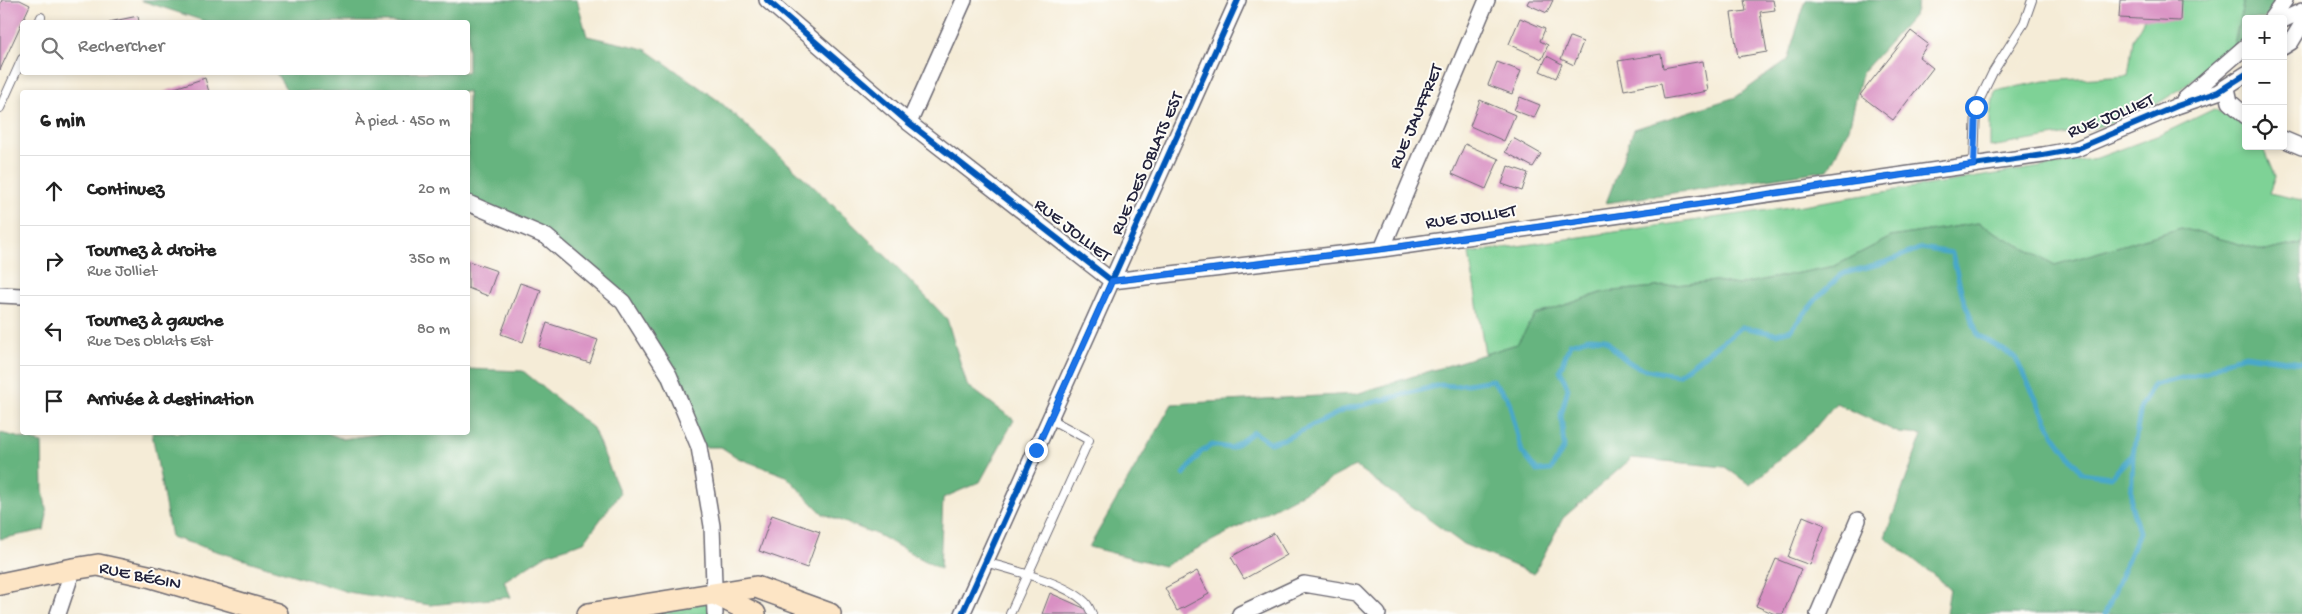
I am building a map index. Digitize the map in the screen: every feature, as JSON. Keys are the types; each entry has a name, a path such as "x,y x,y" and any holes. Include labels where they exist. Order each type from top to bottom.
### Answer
{"street":[{"name":"RUE JOLLIET","path":"767,0 909,123 1112,281 1382,249 2076,149 2177,106 2227,88 2242,77"},
{"path":"909,123 964,0"},
{"name":"RUE DES OBLATS EST","path":"962,614 1238,0"},
{"name":"RUE JAUFFRET","path":"1382,249 1487,0"},
{"path":"2274,15 2285,0"},
{"path":"2287,18 2302,11"},
{"path":"2292,42 2302,24"},
{"name":"RUE JOLLIET","path":"2177,106 2242,49"},
{"path":"2227,88 2230,102 2242,112"},
{"path":"2287,141 2302,147"},
{"path":"470,204 547,237 623,302 668,374 699,447 712,526 715,604"},
{"path":"0,295 20,296"},
{"path":"1818,614 1858,520"},
{"name":"RUE BÉGIN","path":"0,584 73,568 98,566 148,576 277,614"},
{"path":"58,614 73,568"},
{"path":"1240,614 1304,584 1357,593 1378,614"},
{"path":"588,614 715,604 756,587 830,614"},
{"path":"715,604 755,614"}],"lane":[{"path":"1974,165 1976,107 1993,72 2024,23 2032,0"},
{"path":"0,108 20,63"},
{"path":"1010,614 1089,440 1050,419"},
{"path":"985,562 1028,575 1072,592 1086,602 1092,614"}],"green space":[{"path":"140,0 577,0 587,36 645,49 719,101 813,186 894,264 947,319 967,385 1014,420 980,482 943,498 940,569 878,535 823,514 786,476 738,458 721,447 699,447 623,302 547,237 470,204 470,90 287,90 277,75 470,75 470,20 201,20"},
{"path":"1806,0 1919,0 1914,15 1862,73 1849,128 1828,170 1606,203 1634,129 1736,97 1787,60"},
{"path":"2181,0 2244,0 2233,49 2179,90 2141,114 2080,132 1990,147 1990,114 1995,91 2045,81 2128,76 2133,40 2144,19"},
{"path":"2244,0 2282,0 2268,15 2242,15 2242,41 2233,49"},
{"path":"2214,109 2242,124 2242,150 2264,150 2275,177 2269,193 2302,200 2302,243 2265,251 2181,228 2055,265 1978,223 1891,237 1835,266 1737,285 1716,281 1604,292 1535,315 1517,344 1485,354 1469,253 1796,206 2097,158 2162,134"},
{"path":"1978,223 2055,265 2181,228 2265,251 2302,243 2302,614 1946,614 1950,588 1885,537 1922,435 1899,433 1836,403 1814,429 1750,485 1725,467 1632,458 1563,518 1534,574 1463,544 1355,466 1164,566 1089,547 1172,404 1356,394 1517,344 1535,315 1604,292 1716,281 1737,285 1835,266 1891,237"},
{"path":"470,369 523,371 593,428 620,493 584,542 547,554 504,581 511,597 430,605 348,592 171,537 152,435 333,435 343,439 370,435 470,435"},
{"path":"0,433 42,443 43,490 47,514 44,530 0,539"},
{"path":"715,594 712,614 605,614"}],"building":[{"path":"2,0 20,0 30,5 23,20 20,20 20,27 0,70 0,5"},
{"path":"1529,0 1553,0 1547,13 1527,4"},
{"path":"1744,0 1773,0 1775,10 1760,12 1767,52 1738,57 1731,13 1746,11"},
{"path":"2120,0 2181,0 2180,21 2119,18"},
{"path":"138,16 139,20 119,20"},
{"path":"1520,18 1545,29 1540,41 1548,45 1542,59 1509,44"},
{"path":"1911,31 1928,44 1919,57 1933,68 1893,120 1860,95"},
{"path":"1570,37 1583,42 1574,65 1561,59"},
{"path":"1661,54 1663,68 1703,61 1708,91 1664,99 1661,83 1624,90 1618,61"},
{"path":"1547,56 1562,64 1556,78 1540,71"},
{"path":"1497,62 1521,71 1512,94 1488,85"},
{"path":"205,78 208,90 169,90"},
{"path":"1520,97 1540,105 1534,118 1514,110"},
{"path":"1480,100 1515,115 1504,141 1470,126"},
{"path":"1513,138 1541,154 1533,167 1505,152"},
{"path":"1465,144 1499,159 1486,189 1452,174"},
{"path":"1508,166 1528,173 1522,191 1502,184"},
{"path":"470,262 497,271 488,296 470,289"},
{"path":"520,283 541,290 523,342 501,334"},
{"path":"547,323 598,340 590,363 539,347"},
{"path":"772,515 820,532 807,568 759,551"},
{"path":"1803,516 1825,525 1810,565 1788,557"},
{"path":"1274,533 1287,555 1244,579 1231,557"},
{"path":"1776,559 1801,569 1783,614 1775,614 1756,606"},
{"path":"1197,571 1209,594 1177,611 1165,588"},
{"path":"1050,593 1086,609 1089,614 1042,614"}],"waterway":[{"path":"1184,474 1201,452 1212,445 1231,448 1254,432 1270,443 1287,438 1344,410 1440,385 1455,386 1492,380 1508,398 1522,452 1537,471 1551,470 1564,447 1561,415 1568,388 1560,370 1570,344 1589,338 1605,339 1622,357 1637,366 1678,375 1742,327 1776,334 1791,330 1819,296 1842,274 1886,262 1921,248 1952,253 1963,298 1978,335 2015,357 2054,435 2082,473 2111,477 2133,454"},
{"path":"2105,614 2139,532 2131,505 2133,454 2141,407 2153,385 2207,372 2227,361 2245,355 2302,363"}],"cycle path":[{"path":"767,0 909,123 1112,281 1382,249 2043,155 2076,149 2177,106 2218,92 2242,77"},
{"path":"962,614 1238,0"}],"route":[{"path":"1036,450 1112,281 1382,249 1974,165 1973,148 1976,107"}]}
